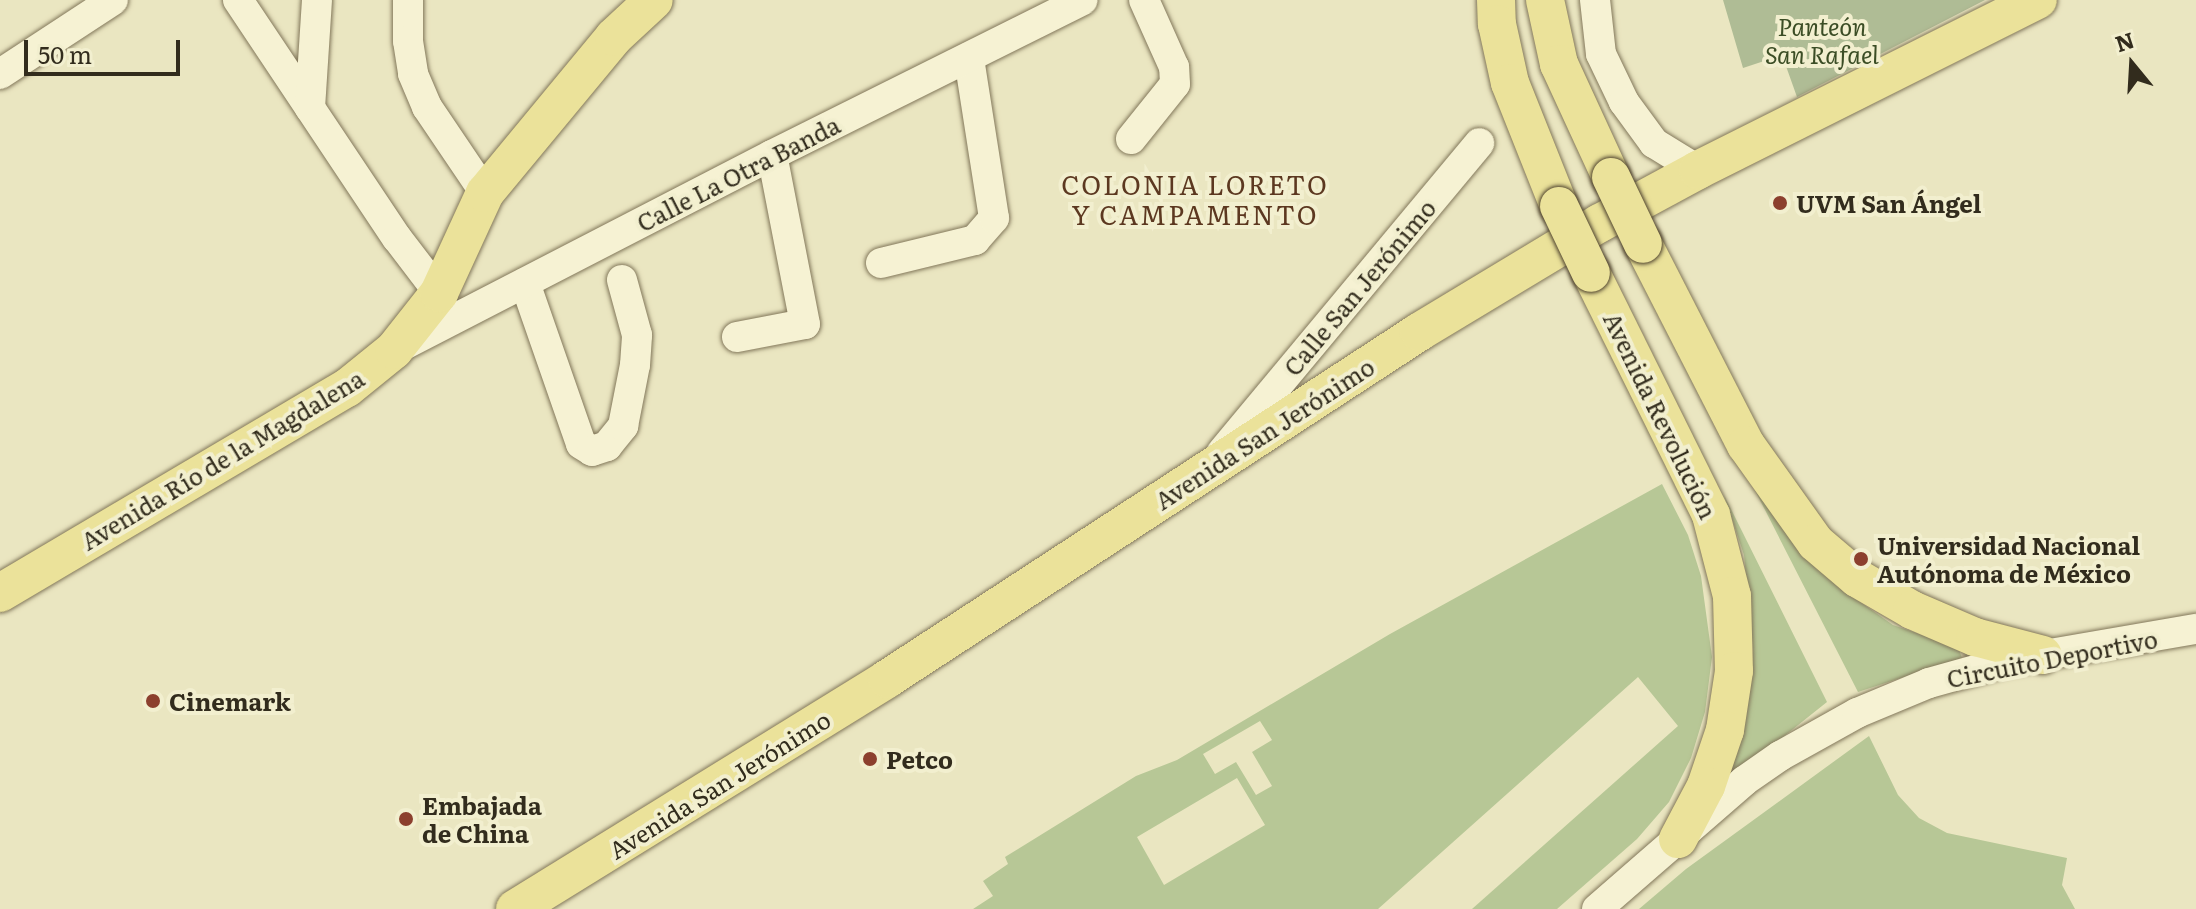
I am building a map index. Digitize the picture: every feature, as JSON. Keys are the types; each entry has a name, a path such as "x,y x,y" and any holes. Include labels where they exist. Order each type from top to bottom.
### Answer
{"main road":[{"name":"Avenida Río de la Magdalena","path":"0,593 347,388 394,350 439,293 485,193 614,37 654,0"},
{"name":"Avenida Revolución","path":"1496,0 1497,24 1510,83 1538,159 1711,515 1729,576 1735,639 1731,700 1706,786 1678,839"},
{"path":"1545,0 1559,64 1643,244 1746,445 1816,543 1857,578 1912,610 1975,637 2043,655"},
{"name":"Avenida San Jerónimo","path":"515,909 887,679 1419,332 1600,223 1698,170 2038,0"},
{"path":"1510,83 1559,64"},
{"path":"1538,159 1591,138"}],"street":[{"path":"0,74 113,0"},
{"path":"238,0 397,238 439,293"},
{"path":"310,108 317,0"},
{"path":"408,0 408,41 413,74 427,107 485,193"},
{"name":"Calle La Otra Banda","path":"394,350 772,155 1083,0"},
{"path":"1131,139 1175,84 1174,67 1144,0"},
{"path":"1595,0 1601,54 1624,102 1654,143 1698,170"},
{"path":"881,263 975,240 994,218 969,58"},
{"name":"Calle San Jerónimo","path":"1209,468 1479,143"},
{"path":"737,337 805,324 772,155"},
{"path":"525,283 581,444 592,451 607,446 623,426 635,365 637,335 622,280"},
{"name":"Circuito Deportivo","path":"1597,909 1768,764 1857,713 1929,683 2043,655 2196,629"}],"green space":[{"name":"Panteón San Rafael","path":"1723,0 1985,0 1797,97 1782,55 1743,68"},
{"path":"1740,461 1820,569 1836,585 1893,625 1958,647 1962,658 1858,692"},
{"path":"1662,484 1688,535 1701,576 1712,657 1705,712 1691,758 1669,802 1637,839 1557,909 1472,909 1678,726 1638,677 1378,909 973,909 993,896 983,881 1008,864 1005,857 1136,776 1177,760 1390,634","holes":["1260,721 1272,740 1252,752 1272,786 1256,795 1236,762 1215,774 1203,754","1237,778 1265,825 1164,885 1137,837"]},
{"path":"1724,495 1827,702 1724,784 1751,681 1753,649 1744,555"},
{"path":"1869,736 1898,795 1919,818 1947,833 2067,858 2062,885 2075,909 1639,909 1686,869"}],"place":[{"name":"UVM San Ángel","path":"1780,203"},
{"name":"Universidad Nacional Autónoma de México","path":"1861,559"},
{"name":"Cinemark","path":"153,701"},
{"name":"Petco","path":"870,759"},
{"name":"Embajada de China","path":"406,819"}],"district":[{"name":"COLONIA LORETO Y CAMPAMENTO","path":"1195,199"}]}
